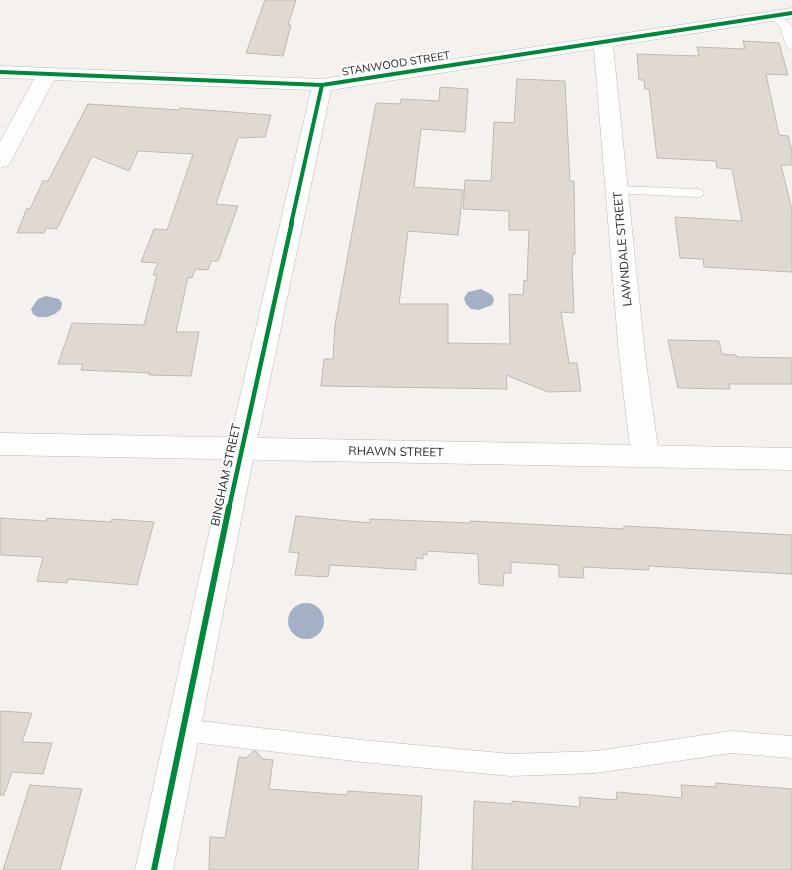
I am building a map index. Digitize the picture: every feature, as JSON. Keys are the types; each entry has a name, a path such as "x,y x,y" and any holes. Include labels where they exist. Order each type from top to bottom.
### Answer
{"street":[{"name":"STANWOOD STREET","path":"0,72 322,85 783,14"},
{"name":"LAWNDALE STREET","path":"603,42 632,355 646,455"},
{"path":"0,162 47,74"},
{"name":"BINGHAM STREET","path":"154,870 242,450 322,85"},
{"name":"RHAWN STREET","path":"0,444 792,459"}],"lane":[{"path":"783,14 792,46"},
{"path":"618,190 697,193"},
{"path":"183,730 362,751 511,765 596,762 730,742 792,748"}],"water":[{"path":"481,289 492,295 494,300 492,305 479,310 471,309 466,304 464,298 468,292"},
{"path":"46,296 59,299 62,303 61,309 47,317 38,317 33,314 31,309 38,299"},
{"path":"306,603 313,604 319,608 323,614 323,628 319,634 313,638 306,639 299,638 293,634 289,628 288,621 289,614 293,608 299,604"}],"building":[{"path":"265,0 296,0 288,25 291,25 283,56 246,53"},
{"path":"743,41 779,43 788,75 766,74 779,135 788,136 792,151 792,165 781,165 792,210 792,272 704,267 703,259 680,258 675,217 742,221 732,169 717,168 716,161 657,158 649,89 645,89 644,80 639,80 637,54 699,56 697,47 745,49"},
{"path":"517,79 565,81 570,181 574,181 575,254 573,254 572,265 574,313 561,312 569,363 577,363 581,391 548,392 506,375 507,389 321,386 324,359 333,359 335,325 376,103 400,104 401,99 439,101 440,87 468,89 465,132 421,129 414,187 463,190 458,235 408,231 399,304 448,304 448,343 510,344 509,294 523,295 524,280 527,281 529,230 509,230 509,211 463,209 465,180 491,181 494,122 514,123"},
{"path":"88,104 179,110 180,108 271,115 265,137 238,138 216,204 238,206 218,261 211,261 208,270 195,269 192,278 188,277 176,332 199,332 191,376 81,370 83,364 58,364 72,323 144,325 157,275 153,275 158,263 141,262 154,229 167,230 193,154 138,151 129,171 92,156 57,229 46,228 44,233 17,233 27,208 30,209 43,181 48,181"},
{"path":"668,340 719,341 722,354 736,355 737,357 792,358 792,384 729,384 730,389 678,388"},
{"path":"296,516 370,523 370,519 470,523 470,521 624,529 624,526 792,535 792,574 648,566 649,570 583,567 584,578 559,577 559,565 511,562 511,573 504,573 503,586 479,584 478,554 427,551 427,555 423,554 423,559 416,558 416,570 330,565 328,577 295,575 299,553 289,552"},
{"path":"0,518 46,521 47,518 111,522 112,519 154,522 137,585 68,579 67,583 37,581 43,557 0,555"},
{"path":"0,711 32,713 22,742 52,743 43,774 12,772 4,795 0,795"},
{"path":"254,751 262,759 273,760 269,789 347,795 348,791 422,796 418,870 209,870 210,837 225,838 239,757 246,758"},
{"path":"716,783 792,789 792,870 472,870 474,801 512,804 512,801 580,807 579,797 616,800 617,792 682,798 681,785 716,787"},
{"path":"30,785 82,789 60,870 3,870"}],"cycle path":[{"path":"0,72 322,85 792,13"},
{"path":"154,870 235,479 322,85"}]}
